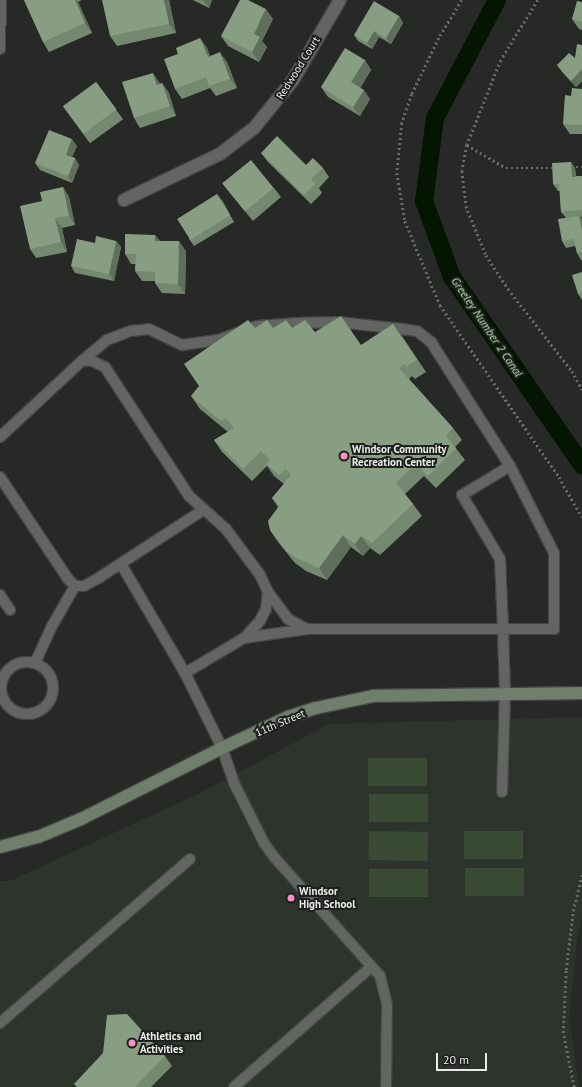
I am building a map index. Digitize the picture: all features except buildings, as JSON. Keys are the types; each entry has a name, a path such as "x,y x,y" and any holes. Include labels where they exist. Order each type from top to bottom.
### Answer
{"street":[{"name":"Redwood Court","path":"124,200 220,154 254,128 293,80 340,0"},
{"name":"11th Street","path":"0,847 38,837 81,819 222,748 288,717 347,700 373,696 582,693"}],"lane":[{"path":"0,49 1,0"},
{"path":"0,437 83,360 107,340 131,331 149,329 182,345 218,340 264,326 338,322 402,328 417,331 431,342 510,466 554,553 554,629 307,629 244,638"},
{"path":"390,337 402,328"},
{"path":"83,360 92,361 105,367 189,496 226,529 260,576 268,592 288,619 307,629"},
{"path":"502,792 505,693 500,559 462,495 510,466"},
{"path":"0,477 68,579 76,586 84,586 122,564 203,510"},
{"path":"122,564 184,674 222,748 234,783 264,843 275,858 380,976 386,994 386,1087"},
{"path":"35,663 52,626 76,586"},
{"path":"184,674 244,638 260,621 266,608 268,592"},
{"path":"0,595 10,610"},
{"path":"27,662 35,663 48,672 52,680 52,698 40,711 22,714 7,704 2,696 2,680 12,667 27,662"},
{"path":"0,1023 190,859"},
{"path":"234,1087 371,967"}],"path":[{"path":"462,0 439,38 412,94 402,123 397,174 405,221 440,305 559,477 582,517"},
{"path":"538,0 501,60 467,145 462,171 466,206 486,255 511,293 572,371 582,389"},
{"path":"467,145 506,168 559,167"},
{"path":"567,167 582,167"},
{"path":"574,1087 563,1033 565,986 573,912 582,875"}],"shaded area":[{"name":"Windsor High School","path":"582,717 582,915 577,941 569,1019 579,1087 0,1087 0,881 10,881 202,792 329,724"}],"green space":[{"path":"368,758 427,758 427,786 368,786"},
{"path":"369,794 428,794 428,822 369,822"},
{"path":"369,831 428,832 427,861 368,860"},
{"path":"464,831 523,831 523,859 464,859"},
{"path":"465,868 524,868 524,896 465,896"},
{"path":"369,869 428,869 428,897 369,897"}],"waterway":[{"name":"Greeley Number 2 Canal","path":"497,0 435,118 424,201 452,277 582,465"}],"place":[{"name":"Windsor Community Recreation Center","path":"344,456"},
{"name":"Windsor High School","path":"291,898"},
{"name":"Athletics and Activities","path":"132,1043"}]}
